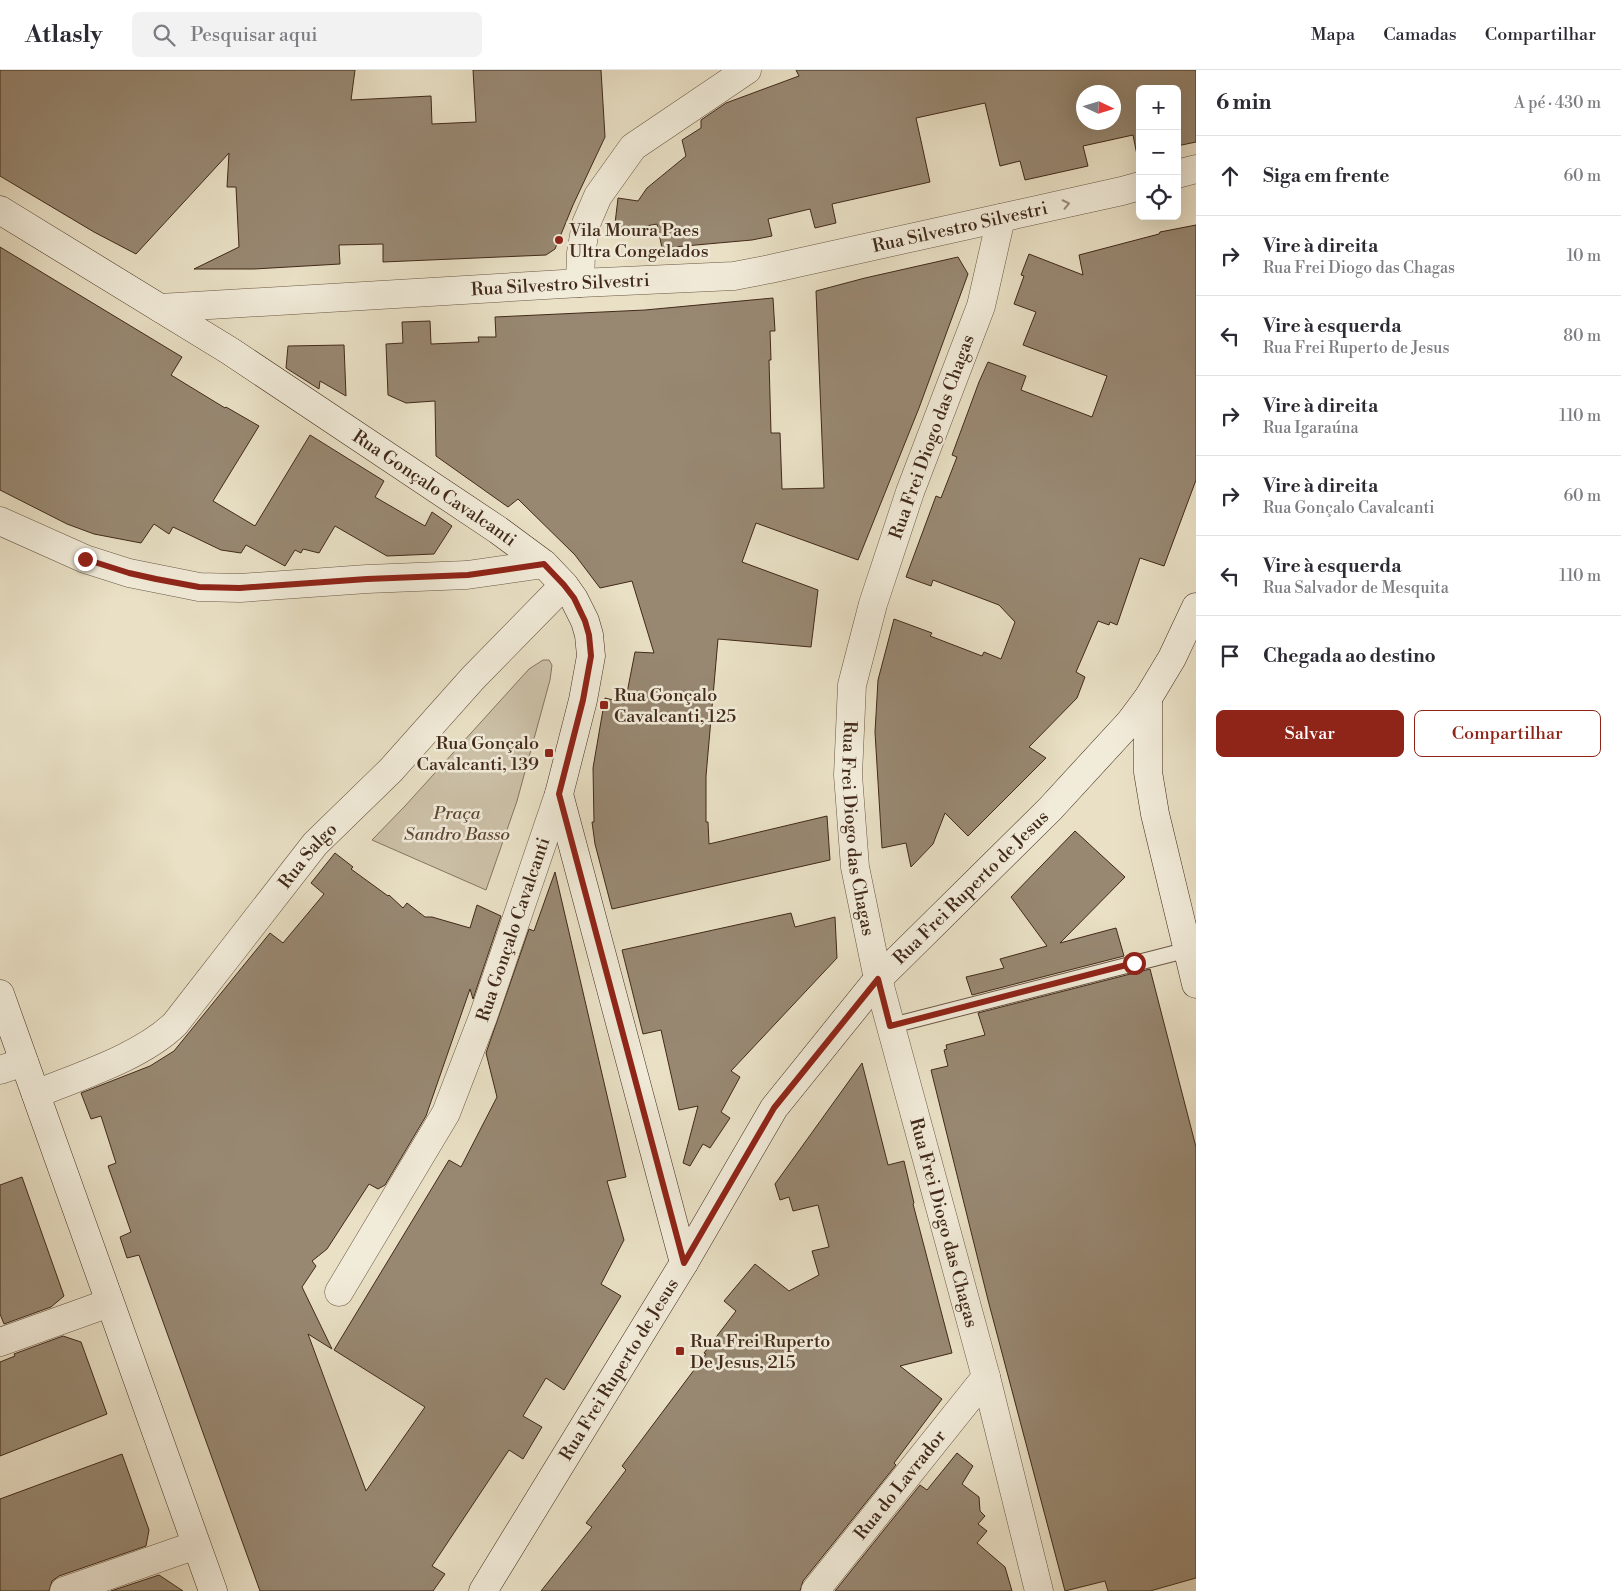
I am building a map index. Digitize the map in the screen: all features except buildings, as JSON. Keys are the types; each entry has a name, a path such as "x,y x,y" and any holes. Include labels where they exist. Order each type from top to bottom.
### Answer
{"street":[{"path":"580,283 581,253 586,224 598,196 632,147 747,70"},
{"path":"1181,173 1196,168"},
{"name":"Rua Silvestro Silvestri","path":"160,308 580,283 734,276 1136,187"},
{"path":"0,210 160,308"},
{"name":"Rua Frei Diogo das Chagas","path":"1001,218 981,306 910,492 873,604 852,685 848,775 855,866 878,979 986,1378 1039,1591"},
{"name":"Rua Gonçalo Cavalcanti","path":"160,308 230,351 498,530 544,564 574,598 585,621 589,635 591,656 583,700 559,794 483,1017 446,1113 339,1292"},
{"path":"0,521 85,559 129,573 199,587 240,588 367,579 468,575 544,564"},
{"path":"491,571 500,558 501,543 498,530"},
{"name":"Rua Salgo","path":"36,1094 144,1048 162,1036 175,1024 315,844 391,770 473,678 564,585"},
{"name":"Rua Frei Ruperto de Jesus","path":"483,1591 684,1263 774,1108 878,979 1050,809 1130,722 1148,698 1172,658 1196,607"},
{"path":"1148,698 1148,772 1155,814 1196,984"},
{"path":"559,794 684,1263"},
{"path":"0,994 12,1066 36,1094 213,1591"},
{"path":"0,1342 109,1302"},
{"name":"Rua do Lavrador","path":"816,1591 986,1378"},
{"path":"64,1591 196,1544"}],"lane":[{"path":"890,1026 1187,950"}],"green space":[{"name":"Praça Sandro Basso","path":"543,660 549,660 552,665 550,680 517,801 486,890 372,840 529,669"}],"place":[{"name":"Vila Moura Paes Ultra Congelados","path":"559,240"},
{"name":"Rua Gonçalo Cavalcanti, 125","path":"604,705"},
{"name":"Rua Gonçalo Cavalcanti, 139","path":"549,753"},
{"name":"Rua Frei Ruperto De Jesus, 215","path":"680,1351"}],"route":[{"path":"85,559 129,573 199,587 240,588 367,579 468,575 544,564 564,585 574,598 585,621 589,635 591,656 583,700 559,794 684,1263 774,1108 878,979 890,1026 1134,963"}]}
